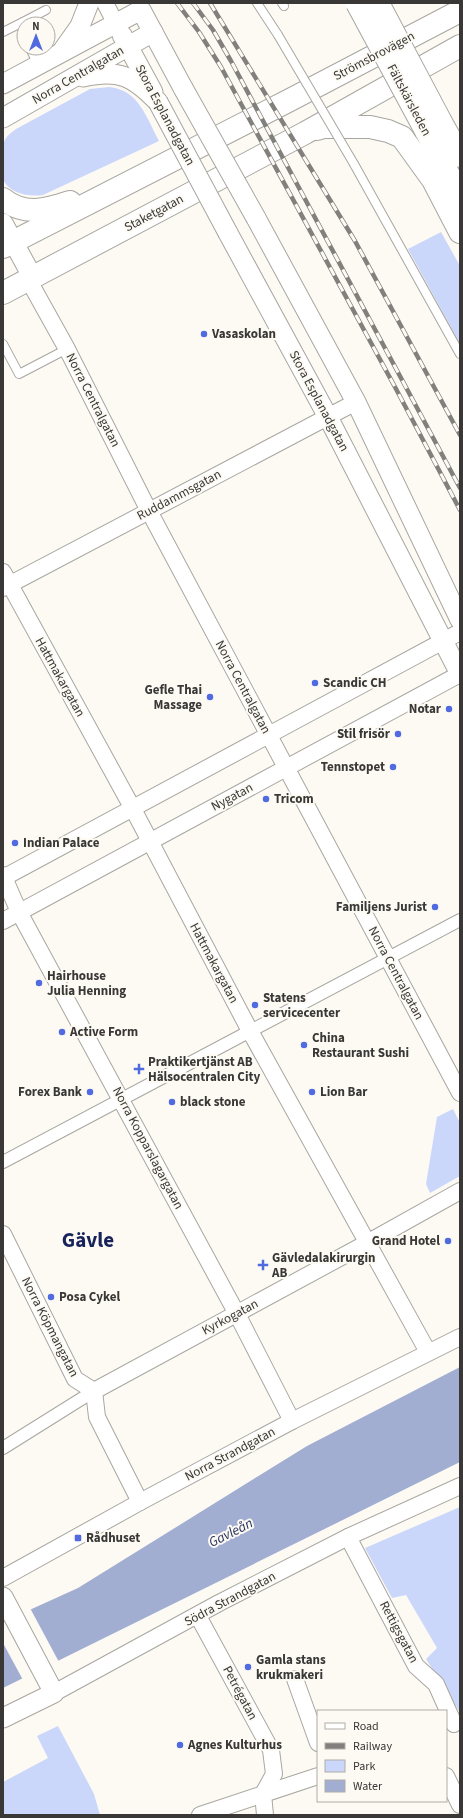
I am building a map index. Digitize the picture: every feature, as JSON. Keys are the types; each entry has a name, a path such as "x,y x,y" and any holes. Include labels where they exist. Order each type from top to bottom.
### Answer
{"main road":[{"name":"Fältskärsleden","path":"358,3 433,126 460,156"},
{"name":"Fältskärsleden","path":"378,3 433,126 460,196"},
{"path":"421,32 454,3"},
{"name":"Strömsbrovägen","path":"128,183 460,11"},
{"path":"305,133 460,46"},
{"path":"305,133 324,127 370,127 388,131 402,137 433,180 460,232"},
{"name":"Staketgatan","path":"4,291 305,133"},
{"path":"3,199 17,208 35,211 59,206 128,183"},
{"path":"8,244 128,183"}],"street":[{"path":"60,54 80,26 89,3"},
{"name":"Stora Esplanadgatan","path":"105,3 328,417 460,674"},
{"path":"139,7 356,402 460,620"},
{"name":"Norra Centralgatan","path":"3,84 116,24 139,7"},
{"name":"Norra Centralgatan","path":"3,118 153,32"},
{"path":"72,79 107,73 119,75 130,78 139,84 158,102"},
{"name":"Norra Centralgatan","path":"3,222 8,244 31,278 149,511 460,1093"},
{"name":"Ruddammsgatan","path":"5,581 149,511 356,402"},
{"name":"Hattmakargatan","path":"5,581 133,809 250,1031 428,1352"},
{"path":"3,877 133,809 460,632"},
{"name":"Nygatan","path":"3,920 460,674"},
{"name":"Norra Kopparslagargatan","path":"3,877 20,912 237,1314 292,1421"},
{"path":"3,1162 460,920"},
{"name":"Kyrkogatan","path":"3,1448 94,1391 460,1191"},
{"name":"Norra Köpmangatan","path":"3,1234 75,1379 94,1391"},
{"name":"Norra Strandgatan","path":"3,1578 140,1502 292,1421 460,1337"},
{"path":"94,1391 97,1417 140,1502"},
{"name":"Södra Strandgatan","path":"3,1718 198,1616 219,1603 348,1537 460,1486"},
{"name":"Rettigsgatan","path":"348,1537 416,1666 436,1684 447,1710"},
{"path":"7,1605 54,1692"},
{"name":"Petrégatan","path":"198,1616 270,1750 274,1774 263,1794"},
{"path":"295,1679 317,1740"},
{"name":"Rettigsgatan","path":"447,1711 453,1725"},
{"path":"200,1815 317,1776"},
{"path":"447,1778 460,1805"},
{"path":"263,1794 265,1815"}],"lane":[{"path":"257,3 278,35 354,164 460,354"},
{"path":"37,16 46,10"},
{"path":"3,32 16,27"},
{"path":"34,56 38,66"},
{"path":"3,344 18,374 67,349"}],"green space":[{"path":"109,87 128,93 135,99 145,114 159,141 43,195 26,195 15,191 6,184 2,175 3,146 5,139 11,133 90,89"},
{"path":"441,232 460,266 460,344 408,249"},
{"path":"453,1109 460,1123 460,1176 430,1193 426,1184 437,1117"},
{"path":"460,1507 459,1711 426,1659 437,1648 406,1595 392,1598 365,1548"},
{"path":"58,1726 94,1794 100,1815 3,1815 3,1782 48,1758 37,1736"}],"water":[{"name":"Gavleån","path":"460,1367 460,1462 3,1688 3,1622 78,1588 307,1446"}],"pier":[{"path":"30,1608 59,1662 23,1680 3,1643 3,1620"}],"railway":[{"path":"177,3 199,32 221,67 460,510"},
{"path":"193,3 213,30 231,61 460,488"},
{"path":"210,3 355,241 460,435"}],"place":[{"name":"Vasaskolan","path":"204,334"},
{"name":"Scandic CH","path":"315,683"},
{"name":"Gefle Thai Massage","path":"210,697"},
{"name":"Notar","path":"449,709"},
{"name":"Stil frisör","path":"398,734"},
{"name":"Tennstopet","path":"393,767"},
{"name":"Tricom","path":"266,799"},
{"name":"Indian Palace","path":"15,843"},
{"name":"Familjens Jurist","path":"435,907"},
{"name":"Hairhouse Julia Henning","path":"39,983"},
{"name":"Statens servicecenter","path":"255,1005"},
{"name":"Active Form","path":"62,1032"},
{"name":"China Restaurant Sushi","path":"304,1045"},
{"name":"Praktikertjänst AB Hälsocentralen City","path":"139,1069"},
{"name":"Forex Bank","path":"90,1092"},
{"name":"Lion Bar","path":"312,1092"},
{"name":"black stone","path":"172,1102"},
{"name":"Grand Hotel","path":"448,1241"},
{"name":"Gävledalakirurgin AB","path":"263,1265"},
{"name":"Posa Cykel","path":"51,1297"},
{"name":"Rådhuset","path":"78,1538"},
{"name":"Gamla stans krukmakeri","path":"248,1667"},
{"name":"Agnes Kulturhus","path":"180,1745"}],"district":[{"name":"Gävle","path":"88,1240"}]}
